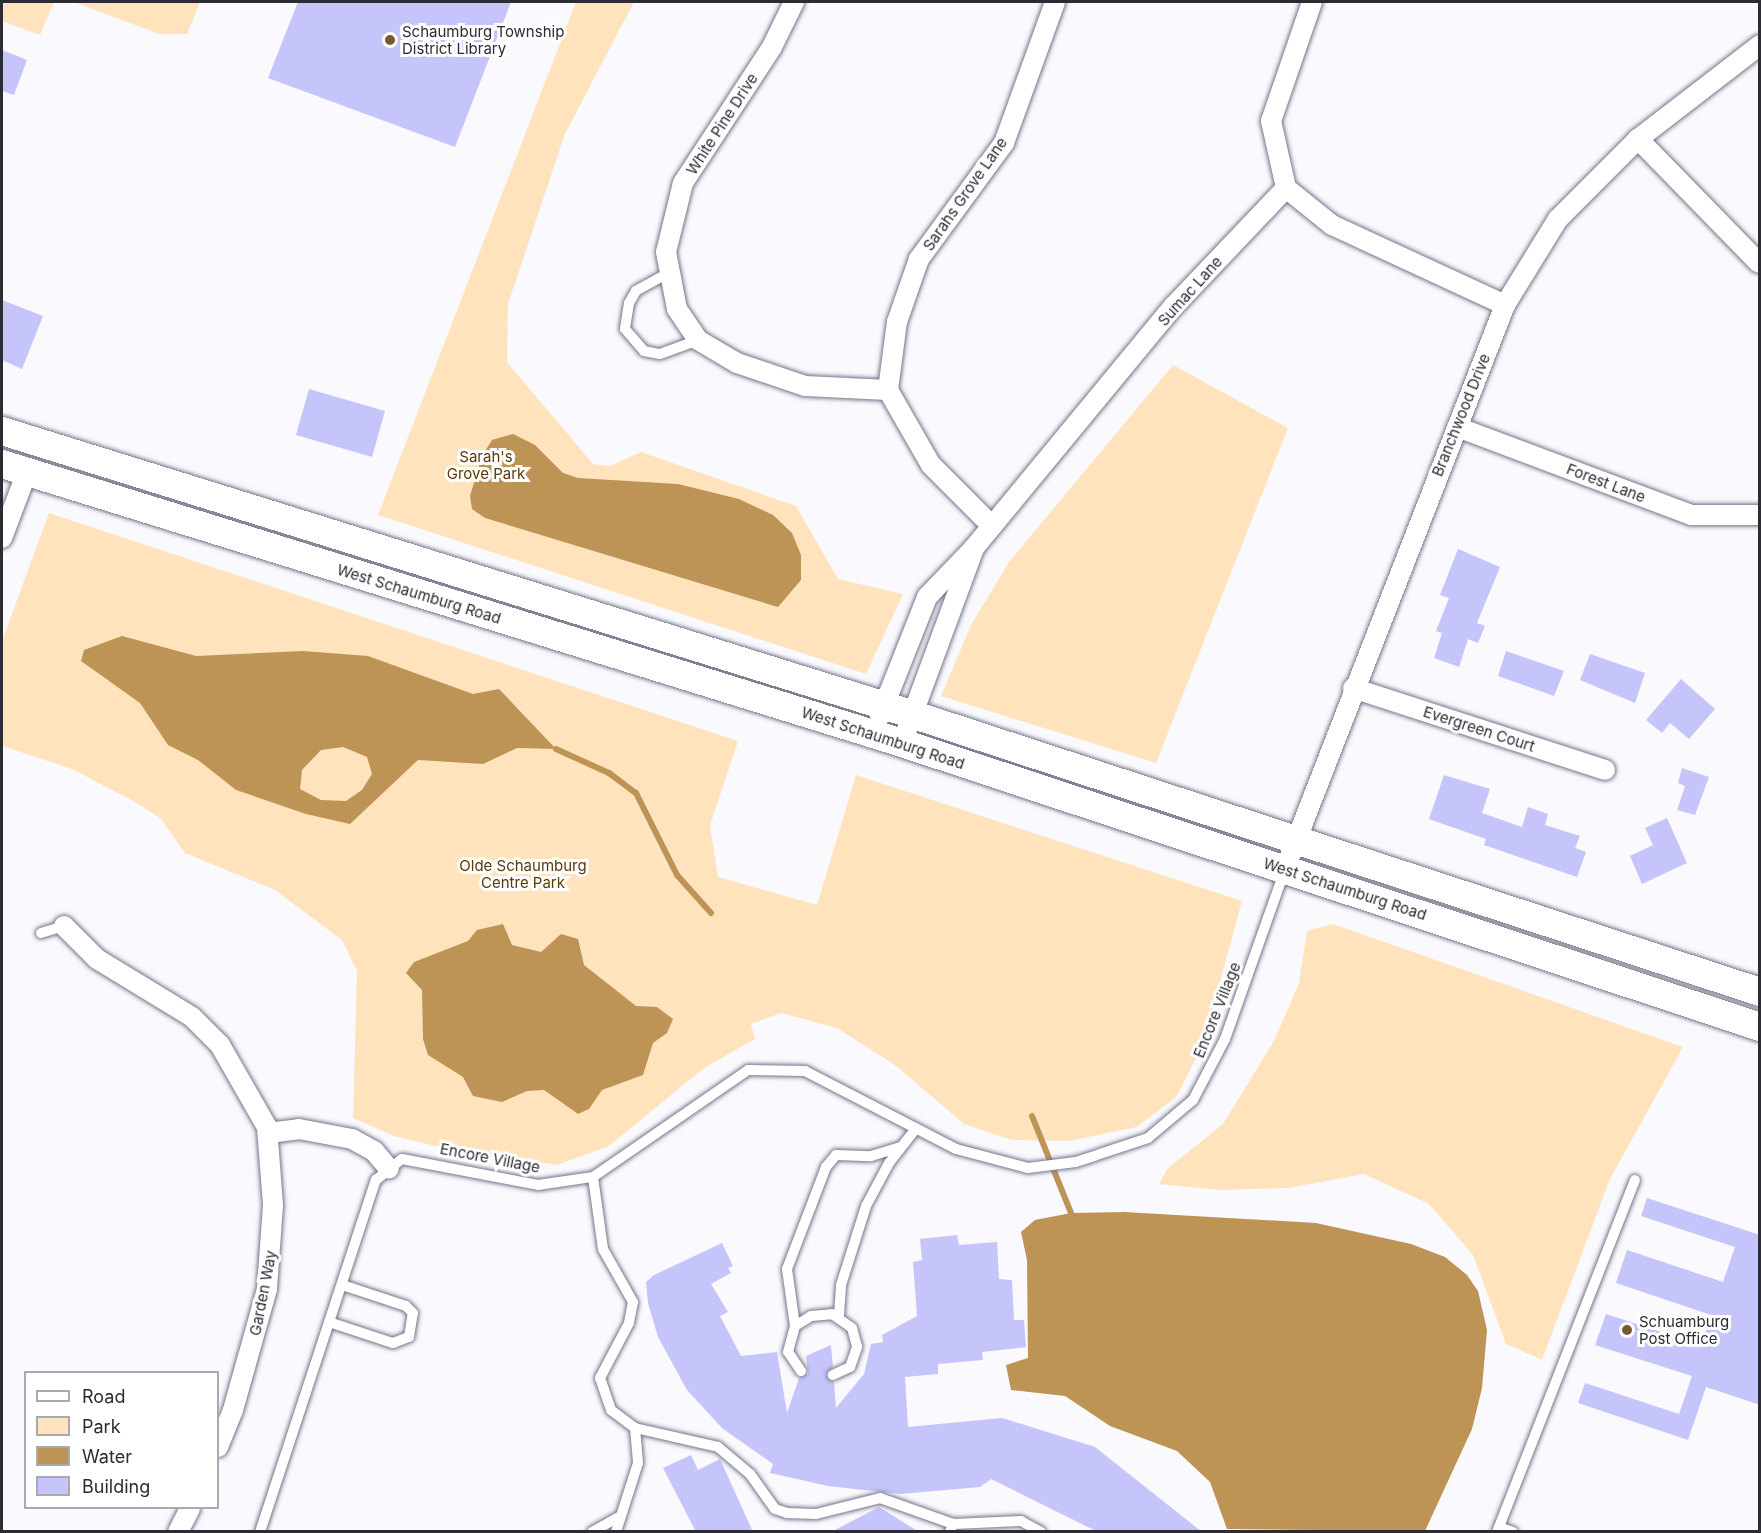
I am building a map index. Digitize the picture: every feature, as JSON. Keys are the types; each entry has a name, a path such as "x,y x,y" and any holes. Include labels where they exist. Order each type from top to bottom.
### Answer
{"main road":[{"name":"West Schaumburg Road","path":"2,431 884,705 1760,992"},
{"name":"West Schaumburg Road","path":"14,468 875,734 1760,1027"}],"street":[{"name":"White Pine Drive","path":"794,2 772,47 683,183 666,252 677,309 698,340 737,363 805,386 888,390"},
{"name":"Sarahs Grove Lane","path":"888,390 897,322 919,259 1004,143 1055,2"},
{"path":"1312,2 1271,121 1286,188 1332,225 1505,305"},
{"name":"Branchwood Drive","path":"1285,868 1353,688 1505,305 1558,219 1638,139 1760,45"},
{"path":"1638,139 1759,263"},
{"name":"Sumac Lane","path":"875,734 884,705 927,597 974,548 1173,307 1286,188"},
{"path":"888,390 932,465 992,526"},
{"name":"Forest Lane","path":"1457,427 1691,515 1760,515"},
{"path":"2,538 14,468"},
{"name":"Sumac Lane","path":"902,743 974,548"},
{"name":"Evergreen Court","path":"1353,688 1605,770"},
{"name":"Garden Way","path":"64,926 97,959 192,1017 220,1045 258,1105 268,1133 273,1247 267,1288 233,1410 219,1445"},
{"path":"268,1133 299,1129 352,1139 374,1151 389,1169"},
{"path":"178,1532 190,1509"}],"lane":[{"path":"670,272 636,291 627,309 626,329 644,351 660,354 698,340"},
{"name":"Encore Village","path":"389,1169 402,1159 538,1185 593,1176 748,1070 805,1071 855,1093 914,1131 956,1149 1028,1168 1076,1162 1148,1138 1193,1100 1225,1039 1285,868"},
{"path":"41,933 64,926"},
{"path":"839,1316 841,1285 866,1206 901,1147 914,1131"},
{"path":"801,1371 789,1352 795,1326 787,1269 826,1167 836,1155 871,1156 901,1147"},
{"path":"260,1532 376,1180 389,1169"},
{"path":"593,1176 603,1249 633,1302 629,1323 600,1378 611,1410 635,1428 718,1447 750,1474 775,1509 787,1513 816,1514 880,1498 951,1528 1021,1521 1041,1532"},
{"path":"1513,1532 1498,1529 1635,1180"},
{"path":"329,1322 393,1343 409,1337 413,1313 406,1306 342,1285"},
{"path":"795,1326 811,1316 839,1316 852,1328 857,1347 850,1367 833,1376"},
{"path":"616,1532 638,1463 635,1428"},
{"path":"592,1532 619,1517"}],"green space":[{"path":"2,2 54,2 40,35 2,21"},
{"path":"74,2 200,2 187,34 159,34"},
{"name":"Sarah's Grove Park","path":"576,2 634,2 565,134 508,304 507,362 593,464 610,466 641,452 796,506 838,579 903,594 866,674 378,515"},
{"path":"1173,365 1288,428 1156,763 941,696 971,625 1009,562"},
{"name":"Olde Schaumburg Centre Park","path":"49,513 738,741 710,825 718,877 817,905 856,775 1242,901 1203,1045 1176,1097 1137,1127 1069,1141 1012,1140 964,1124 895,1065 837,1028 781,1013 751,1024 755,1039 704,1068 609,1146 557,1165 435,1146 394,1136 353,1118 357,971 342,940 275,890 185,853 160,818 135,802 72,769 2,746 2,641"},
{"path":"1333,924 1683,1047 1610,1179 1542,1360 1506,1344 1473,1255 1429,1204 1364,1174 1288,1188 1220,1190 1159,1184 1167,1169 1223,1124 1274,1041 1299,983 1307,931"}],"water":[{"path":"513,434 535,445 563,473 578,478 678,484 739,499 773,515 792,533 801,555 801,580 778,607 485,518 472,509 470,496 482,456 492,440"},
{"path":"122,636 196,656 303,651 368,656 473,694 499,689 556,749 517,748 483,764 418,760 350,824 306,814 236,790 198,760 168,745 140,703 81,661 84,650","holes":["343,747 367,757 372,774 362,790 346,801 321,800 300,789 302,770 321,750"]},
{"path":"503,924 512,945 541,952 561,934 578,939 584,965 636,1006 657,1007 673,1019 667,1033 653,1043 643,1075 602,1090 589,1109 578,1114 544,1090 527,1091 502,1102 473,1096 463,1077 428,1055 423,1039 422,990 406,973 414,962 468,941 477,930"},
{"path":"1124,1212 1316,1223 1411,1244 1445,1257 1467,1275 1478,1291 1487,1330 1482,1388 1472,1429 1425,1531 1227,1529 1210,1482 1177,1451 1110,1426 1065,1396 1011,1390 1006,1365 1028,1358 1027,1260 1021,1232 1035,1220 1071,1213"}],"building":[{"name":"Schaumburg Township District Library","path":"298,2 511,2 455,147 268,78"},
{"path":"2,50 27,60 14,95 2,91"},
{"path":"2,300 43,316 22,369 2,360"},
{"path":"309,389 385,411 372,457 296,435"},
{"path":"1458,549 1500,567 1477,623 1485,626 1478,643 1468,639 1459,667 1434,658 1442,633 1436,631 1449,598 1440,595"},
{"path":"1506,651 1564,671 1554,696 1498,676"},
{"path":"1590,654 1645,673 1635,703 1580,680"},
{"path":"1681,679 1715,709 1689,739 1670,723 1662,733 1646,720"},
{"path":"1682,768 1709,777 1695,815 1677,810 1685,786 1678,783"},
{"path":"1444,775 1490,789 1482,813 1522,827 1528,807 1548,814 1545,825 1580,836 1575,848 1586,852 1577,877 1484,845 1486,839 1429,819"},
{"path":"1667,818 1687,863 1642,884 1630,856 1653,845 1645,828"},
{"name":"Schuamburg Post Office","path":"1647,1198 1760,1235 1760,1405 1706,1387 1688,1440 1578,1403 1585,1383 1679,1414 1692,1376 1595,1345 1606,1314 1701,1345 1711,1315 1616,1283 1627,1250 1723,1282 1735,1247 1641,1216"},
{"path":"957,1235 959,1245 997,1242 999,1279 1012,1280 1014,1320 1024,1320 1026,1347 982,1352 983,1360 938,1364 938,1374 905,1377 908,1427 1002,1418 1095,1447 1202,1532 1098,1532 991,1479 980,1487 900,1494 828,1486 770,1473 773,1464 722,1428 687,1390 658,1337 648,1303 646,1282 654,1275 722,1243 733,1266 728,1268 731,1273 711,1284 728,1312 720,1316 741,1356 777,1352 787,1413 799,1378 808,1374 806,1356 831,1345 833,1367 826,1375 834,1382 836,1408 864,1374 871,1344 883,1342 882,1335 917,1316 913,1262 922,1260 920,1239"},
{"path":"691,1455 698,1470 720,1459 753,1532 696,1532 663,1468"},
{"path":"879,1507 919,1532 831,1532"}],"waterway":[{"path":"556,749 609,773 636,793 677,875 711,913"},
{"path":"1032,1116 1071,1213"}],"place":[{"name":"Schaumburg Township District Library","path":"390,40"},
{"name":"Schuamburg Post Office","path":"1627,1330"}]}
